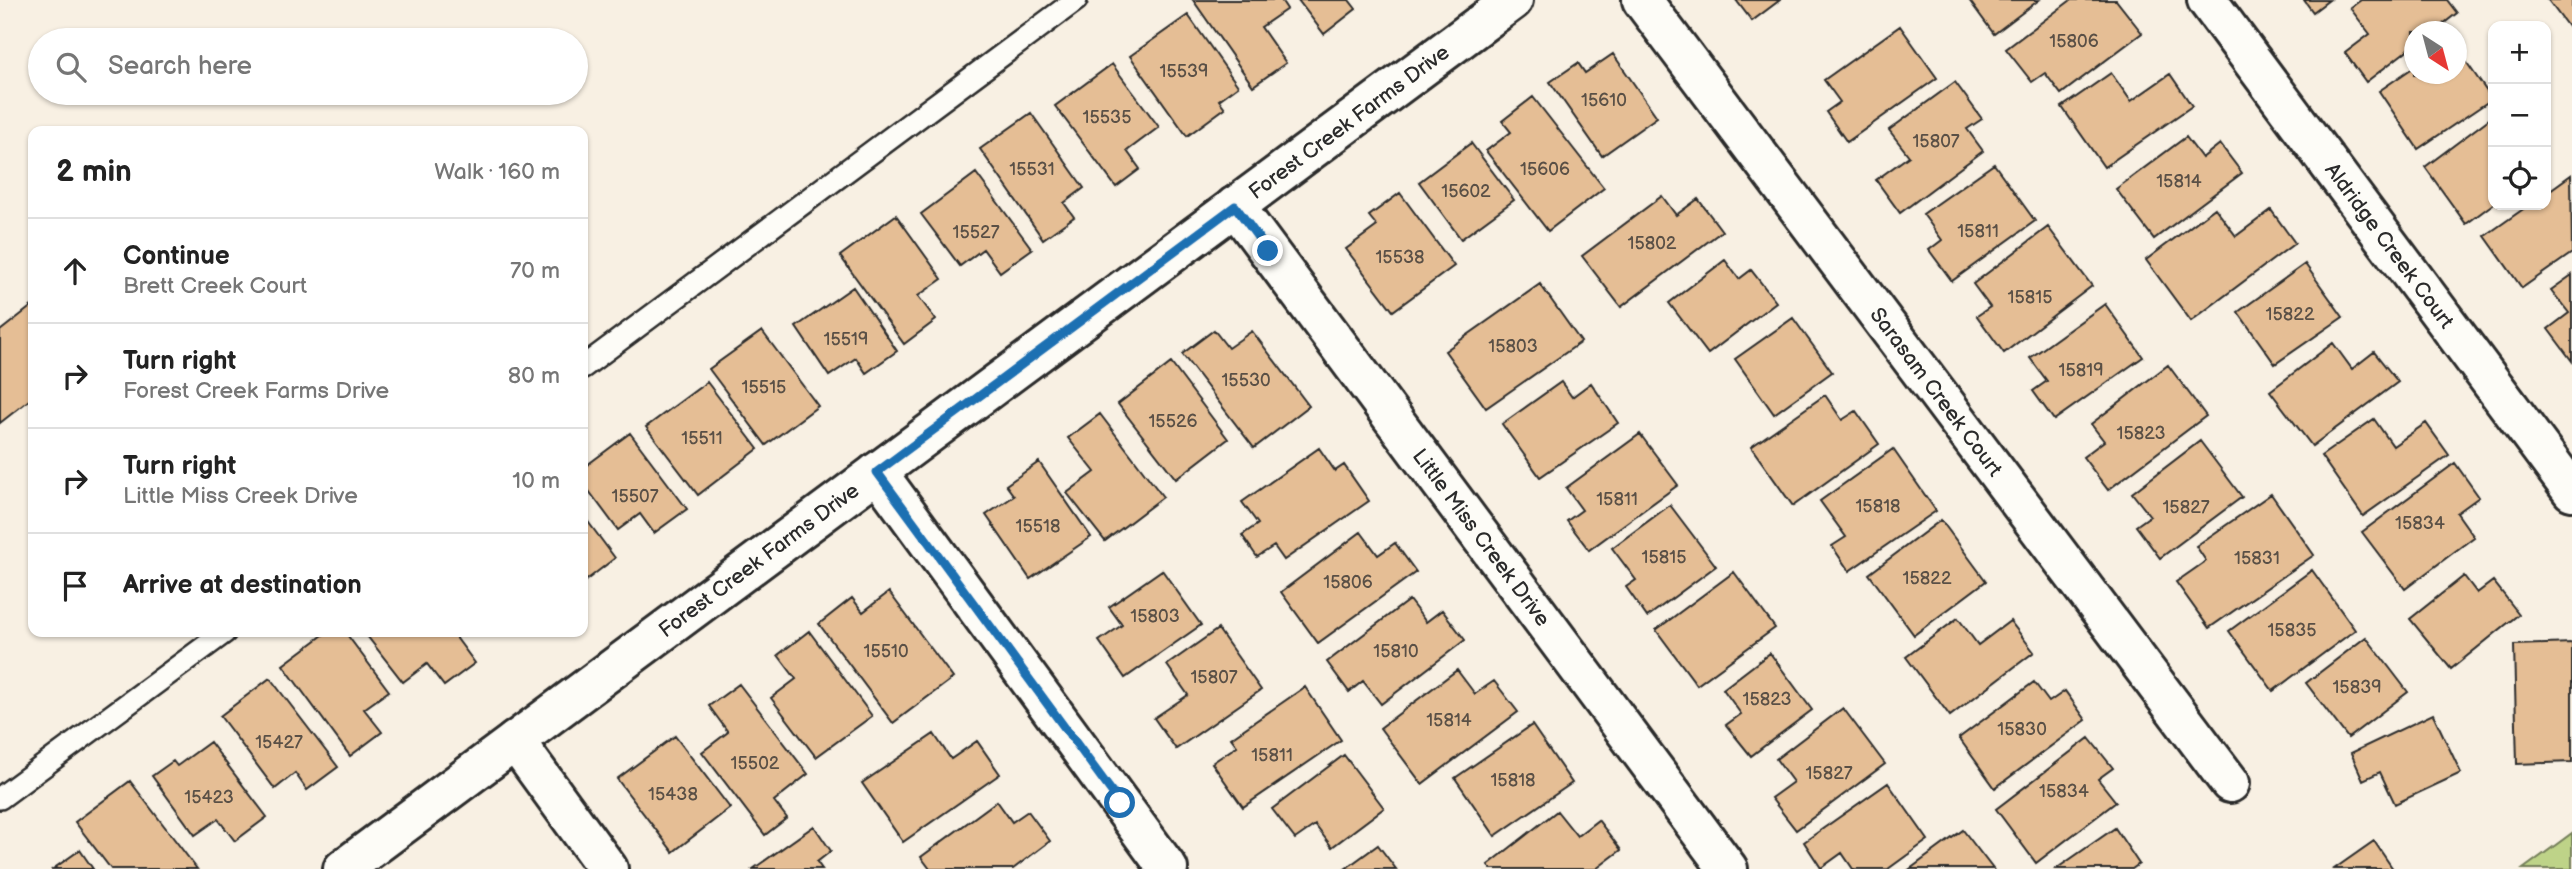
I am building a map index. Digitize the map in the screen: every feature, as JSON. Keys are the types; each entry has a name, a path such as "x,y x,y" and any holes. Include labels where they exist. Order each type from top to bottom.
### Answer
{"street":[{"name":"Forest Creek Farms Drive","path":"343,869 1513,0"},
{"name":"Sarasam Creek Court","path":"1642,0 2230,783"},
{"name":"Aldridge Creek Court","path":"2207,0 2572,491"},
{"name":"Little Miss Creek Drive","path":"1235,206 1728,869"},
{"path":"877,472 1168,869"},
{"path":"515,741 608,869"}],"lane":[{"path":"588,363 1076,0"},
{"path":"0,798 218,637"}],"green space":[{"path":"2572,833 2572,869 2523,869"}],"building":[{"path":"1193,0 1281,0 1287,9 1261,27 1286,63 1253,86"},
{"path":"1298,0 1349,0 1356,9 1324,34"},
{"path":"1736,0 1780,0 1752,21"},
{"path":"1969,0 2039,0 1994,34"},
{"path":"2071,0 2116,0 2142,33 2061,94 2045,73 2032,82 2006,49"},
{"path":"2304,0 2329,0 2313,12"},
{"path":"2361,0 2447,0 2457,13 2447,21 2404,21 2404,53 2366,82 2345,53 2370,34 2350,8"},
{"path":"2548,0 2572,0 2572,32"},
{"path":"1188,15 1238,86 1219,100 1225,108 1187,136 1130,56"},
{"path":"1900,26 1937,78 1847,142 1826,112 1840,102 1824,80"},
{"path":"1613,54 1657,117 1602,156 1550,82 1578,63 1585,73"},
{"path":"2467,63 2488,93 2488,102 2418,149 2379,91 2404,74 2404,84 2467,84"},
{"path":"1112,64 1159,127 1127,151 1140,169 1116,187 1055,106"},
{"path":"2111,73 2131,101 2170,74 2192,106 2104,167 2062,107"},
{"path":"1955,82 1982,119 1967,129 1983,151 1900,213 1876,180 1909,156 1889,130"},
{"path":"1533,97 1604,188 1548,231 1486,151 1511,132 1502,121"},
{"path":"1031,113 1084,188 1064,203 1074,217 1043,239 980,149"},
{"path":"2488,120 2488,208 2466,224 2425,167"},
{"path":"2186,137 2202,158 2220,144 2242,173 2154,239 2116,189"},
{"path":"1471,143 1514,200 1461,239 1419,182"},
{"path":"1994,164 2035,221 1952,281 1929,250 1942,240 1923,214"},
{"path":"976,173 1032,249 1000,272 983,249 960,266 921,214"},
{"path":"2571,175 2572,253 2522,288 2485,236 2522,210 2551,210 2551,189"},
{"path":"1400,193 1454,266 1393,311 1346,249 1377,226 1369,216"},
{"path":"1662,196 1676,215 1698,199 1722,231 1621,307 1582,256"},
{"path":"2215,208 2236,236 2271,210 2295,243 2191,321 2146,260"},
{"path":"896,215 942,279 918,296 936,320 904,344 840,256"},
{"path":"2048,227 2092,286 2004,353 1977,316 1990,307 1973,284"},
{"path":"1725,260 1739,279 1751,270 1776,302 1708,354 1669,303"},
{"path":"2305,264 2343,317 2275,364 2238,312"},
{"path":"2572,275 2572,361 2548,329 2569,313 2551,290"},
{"path":"1540,284 1581,342 1486,408 1445,351"},
{"path":"853,287 897,351 866,373 856,358 829,376 796,327"},
{"path":"2105,304 2143,357 2054,420 2033,391 2047,381 2030,358"},
{"path":"28,309 28,401 0,423 0,331"},
{"path":"1793,318 1832,372 1774,414 1735,359"},
{"path":"1214,330 1228,348 1252,331 1309,406 1254,448 1182,354"},
{"path":"762,331 818,406 766,445 709,369"},
{"path":"2333,343 2352,369 2374,352 2398,382 2312,446 2270,391"},
{"path":"1171,363 1228,439 1176,479 1118,404"},
{"path":"2168,365 2206,416 2108,490 2083,457 2104,441 2091,424"},
{"path":"707,382 758,449 698,495 646,427"},
{"path":"1561,382 1572,397 1591,383 1618,423 1540,477 1502,424"},
{"path":"1825,395 1842,420 1856,411 1879,444 1793,506 1751,447"},
{"path":"1100,414 1163,497 1105,541 1067,493 1095,472 1068,438"},
{"path":"2374,419 2393,446 2426,423 2449,455 2363,516 2321,456"},
{"path":"630,433 687,509 654,533 640,514 618,530 588,490 588,464"},
{"path":"1640,434 1678,485 1589,550 1567,521 1582,510 1566,488"},
{"path":"2200,441 2242,497 2160,558 2136,526 2150,516 2132,493"},
{"path":"1319,448 1335,471 1344,465 1369,501 1284,560 1274,546 1257,557 1242,535 1258,524 1242,502"},
{"path":"1893,449 1936,511 1849,571 1832,546 1846,537 1820,501"},
{"path":"1039,462 1091,537 1030,579 986,515 1014,496 1006,485"},
{"path":"2455,463 2479,497 2457,513 2474,537 2405,589 2362,532"},
{"path":"2271,494 2314,555 2209,628 2176,582 2206,561 2196,546"},
{"path":"1670,505 1716,566 1647,617 1626,587 1636,580 1612,548"},
{"path":"1941,520 1986,581 1914,635 1869,574"},
{"path":"588,522 615,558 588,579"},
{"path":"1361,532 1378,555 1395,543 1416,572 1318,643 1281,592"},
{"path":"1162,570 1201,625 1125,678 1099,641 1122,625 1109,607"},
{"path":"2312,570 2355,630 2273,691 2229,631"},
{"path":"1734,572 1775,628 1697,685 1656,630"},
{"path":"2464,576 2477,593 2493,581 2519,614 2451,669 2410,619"},
{"path":"889,592 953,678 893,723 819,624 852,598 863,612"},
{"path":"1409,600 1426,622 1442,610 1465,640 1381,704 1363,681 1349,692 1327,662"},
{"path":"1958,618 1978,645 2010,621 2034,652 1950,716 1906,657"},
{"path":"1218,629 1261,690 1176,749 1154,718 1188,695 1167,665"},
{"path":"809,631 872,716 816,757 771,698 796,679 778,655"},
{"path":"320,637 349,637 389,691 364,709 382,732 350,756 283,665"},
{"path":"368,637 456,637 475,663 444,686 427,664 403,682"},
{"path":"2366,637 2408,692 2348,738 2306,683"},
{"path":"2572,643 2572,762 2517,764 2514,645"},
{"path":"1770,653 1812,710 1751,756 1726,725 1741,714 1723,689"},
{"path":"1457,670 1475,694 1494,681 1518,712 1422,784 1380,728"},
{"path":"270,678 338,767 307,790 295,773 275,789 220,716"},
{"path":"2034,682 2049,702 2065,691 2086,720 1995,788 1959,738"},
{"path":"739,684 808,774 774,801 787,818 765,835 702,752 728,732 709,706"},
{"path":"1305,687 1341,740 1243,807 1212,763 1237,746 1231,738"},
{"path":"1843,708 1885,764 1796,830 1771,798 1793,782 1776,759"},
{"path":"2433,714 2461,773 2395,804 2380,772 2363,780 2351,753"},
{"path":"1532,725 1572,783 1495,836 1455,778"},
{"path":"934,734 951,759 977,741 1000,774 903,842 862,783"},
{"path":"675,736 730,808 673,852 617,779"},
{"path":"2089,738 2113,768 2098,779 2116,802 2036,863 1996,809"},
{"path":"210,742 267,817 235,841 218,819 195,835 152,776 173,761 177,766"},
{"path":"1344,755 1384,808 1332,847 1315,825 1295,839 1272,809"},
{"path":"130,781 197,869 111,869 75,822"},
{"path":"1888,783 1928,840 1888,869 1853,869 1842,853 1821,868 1804,842"},
{"path":"997,801 1012,822 1028,811 1050,841 1013,869 930,869 921,857"},
{"path":"1557,811 1577,836 1598,820 1621,850 1596,869 1491,869 1488,865"},
{"path":"814,826 831,851 817,862 822,869 753,869"},
{"path":"2115,828 2139,864 2132,869 2056,869"},
{"path":"1963,830 1993,869 1910,869"},
{"path":"2374,841 2393,869 2334,869"},
{"path":"1378,845 1396,869 1345,869"},
{"path":"80,850 93,869 53,869"}],"route":[{"path":"1120,803 877,472 1235,206 1268,251"}]}
